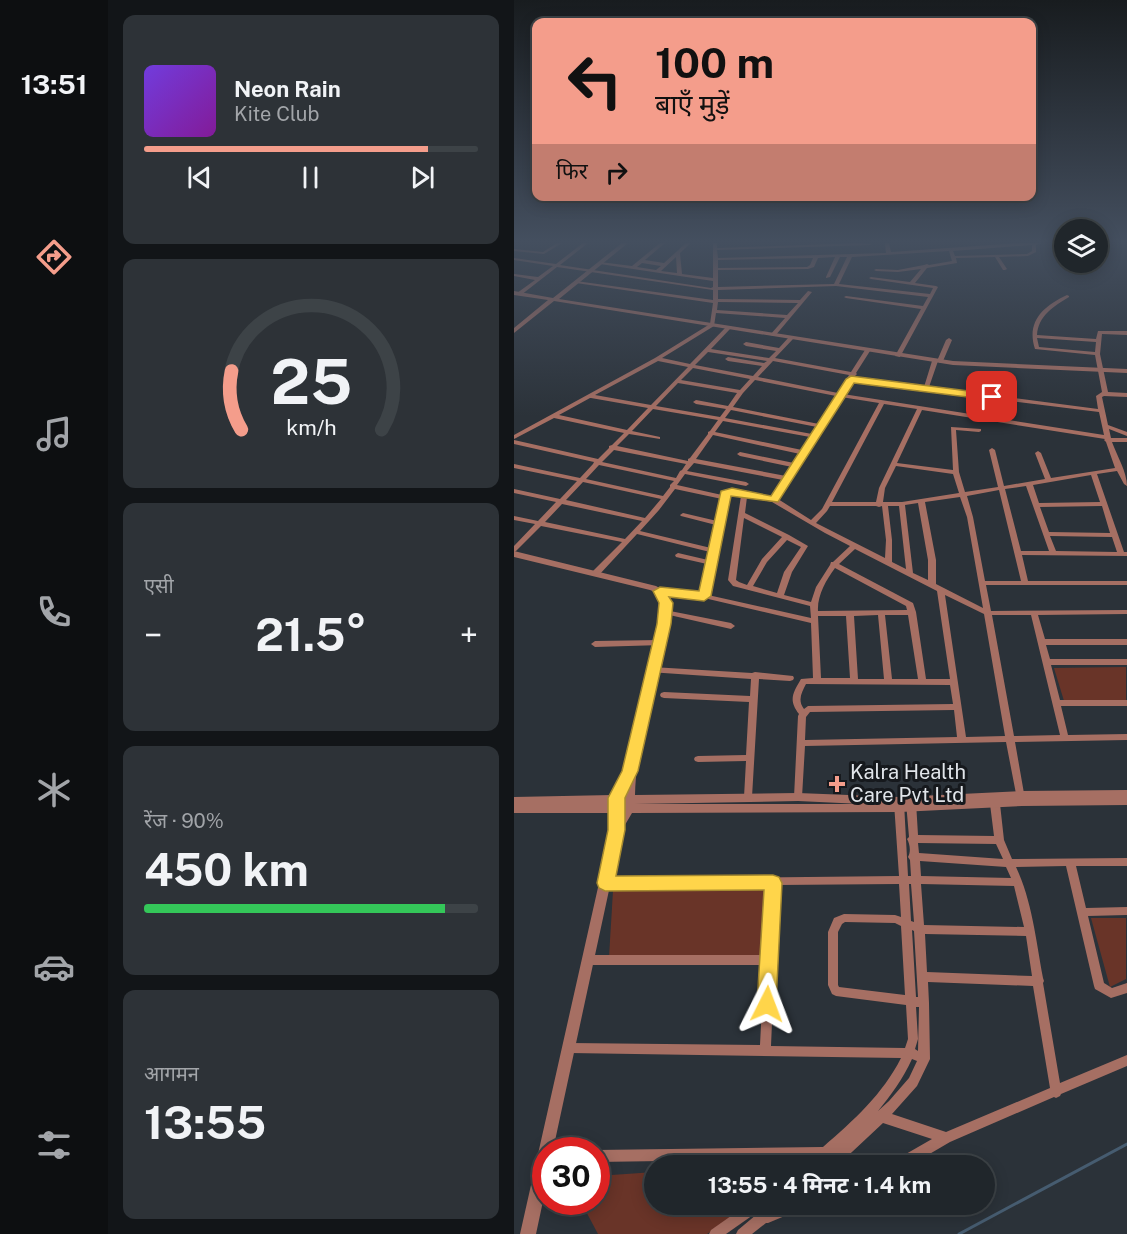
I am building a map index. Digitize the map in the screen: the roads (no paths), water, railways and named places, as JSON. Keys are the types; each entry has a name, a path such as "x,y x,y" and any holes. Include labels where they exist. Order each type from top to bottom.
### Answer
{"street":[{"path":"514,331 552,301"},
{"path":"557,301 898,356 938,361 1126,372"},
{"path":"713,301 802,302"},
{"path":"712,325 716,301"},
{"path":"872,301 925,308"},
{"path":"898,356 929,301"},
{"path":"1060,301 1042,312 1034,336 1038,349 1098,354"},
{"path":"773,335 802,302"},
{"path":"714,311 788,317"},
{"path":"514,437 657,359 712,325"},
{"path":"728,328 579,480 514,552 660,591 815,613 912,612"},
{"path":"1105,394 1098,354 1102,331 1126,333"},
{"path":"1034,336 1099,341"},
{"path":"596,573 647,520 741,392 791,338"},
{"path":"1054,338 1056,351"},
{"path":"926,389 949,340"},
{"path":"746,344 780,350"},
{"path":"708,350 926,389 1101,411"},
{"path":"774,500 853,377 867,351"},
{"path":"657,359 841,395 1126,440"},
{"path":"728,359 768,361"},
{"path":"677,381 741,392"},
{"path":"1126,395 1099,396 1105,426 1126,484"},
{"path":"590,396 719,421 756,424 816,436"},
{"path":"696,402 822,426"},
{"path":"812,523 828,504 882,402"},
{"path":"888,563 889,540 882,505 882,488 920,408"},
{"path":"957,414 956,472 970,517 1021,799"},
{"path":"555,416 658,438"},
{"path":"1105,426 1126,434"},
{"path":"955,427 979,429"},
{"path":"710,434 805,453"},
{"path":"1109,439 1126,446"},
{"path":"514,442 677,480"},
{"path":"612,447 788,479"},
{"path":"992,450 1025,582"},
{"path":"1038,453 1049,481"},
{"path":"740,454 797,466"},
{"path":"894,464 956,472"},
{"path":"514,466 665,498"},
{"path":"828,504 902,504 1119,469"},
{"path":"682,472 746,484"},
{"path":"1019,553 1124,554 1103,504 1094,474"},
{"path":"1029,484 1053,554"},
{"path":"672,486 725,498"},
{"path":"514,491 647,520"},
{"path":"704,596 725,498 729,492 774,500 855,546 987,613 1126,612"},
{"path":"744,494 732,580 780,596 815,613"},
{"path":"921,500 931,560 932,585"},
{"path":"902,504 910,574"},
{"path":"1037,505 1103,504"},
{"path":"741,514 802,544 805,549 788,572 780,596"},
{"path":"683,515 719,524"},
{"path":"514,518 626,541"},
{"path":"636,532 714,551"},
{"path":"1046,534 1115,535"},
{"path":"749,587 764,561 787,536"},
{"path":"817,681 815,613 821,583 833,564 855,546"},
{"path":"678,555 711,563"},
{"path":"833,564 907,602 912,612 922,682"},
{"path":"982,583 1126,583"},
{"path":"941,590 961,739"},
{"path":"616,830 629,803 630,771 665,612 666,603 660,591"},
{"path":"665,612 731,626"},
{"path":"881,612 888,682"},
{"path":"1034,612 1065,738"},
{"path":"850,614 854,681"},
{"path":"1042,642 1126,642"},
{"path":"595,644 659,643"},
{"path":"1046,662 1126,662"},
{"path":"652,670 790,678"},
{"path":"748,797 755,675"},
{"path":"803,713 797,708 795,698 804,681 954,682"},
{"path":"664,695 754,699"},
{"path":"1057,703 1126,703"},
{"path":"803,713 812,708 957,707"},
{"path":"798,797 803,713"},
{"path":"802,743 1126,737"},
{"path":"698,759 750,758"},
{"path":"549,1137 616,830 616,803 630,771"},
{"path":"629,803 798,797 905,804 1126,794"},
{"path":"514,801 995,804 1021,799 1126,801"},
{"path":"514,809 616,803"},
{"path":"833,1155 901,1072 911,1053 913,1039 908,924 913,857 905,804"},
{"path":"835,1155 883,1117 913,1082 924,1059 920,929 910,880 905,804"},
{"path":"995,804 999,840 1018,882 1030,932 1056,1092"},
{"path":"912,839 999,840"},
{"path":"913,857 1009,863 1126,862"},
{"path":"1070,862 1099,986 1111,993 1126,988"},
{"path":"605,883 910,880 1018,882"},
{"path":"765,1049 773,883"},
{"path":"1083,912 1126,911"},
{"path":"924,1003 842,994 833,985 833,932 838,921 844,918 895,919 920,929 1030,932"},
{"path":"589,960 769,960"},
{"path":"923,977 1039,981"},
{"path":"570,1048 765,1049 911,1053 924,1059"},
{"path":"916,1155 946,1138 1126,1060"},
{"path":"883,1117 946,1138"},
{"path":"610,1156 644,1157"},
{"path":"528,1234 532,1215"},
{"path":"715,1234 743,1215"},
{"path":"742,1234 767,1215"},
{"path":"761,1220 773,1215"}],"waterway":[{"path":"959,1234 1127,1144"}],"place":[{"name":"Kalra Health Care Pvt Ltd","path":"837,784"}]}
